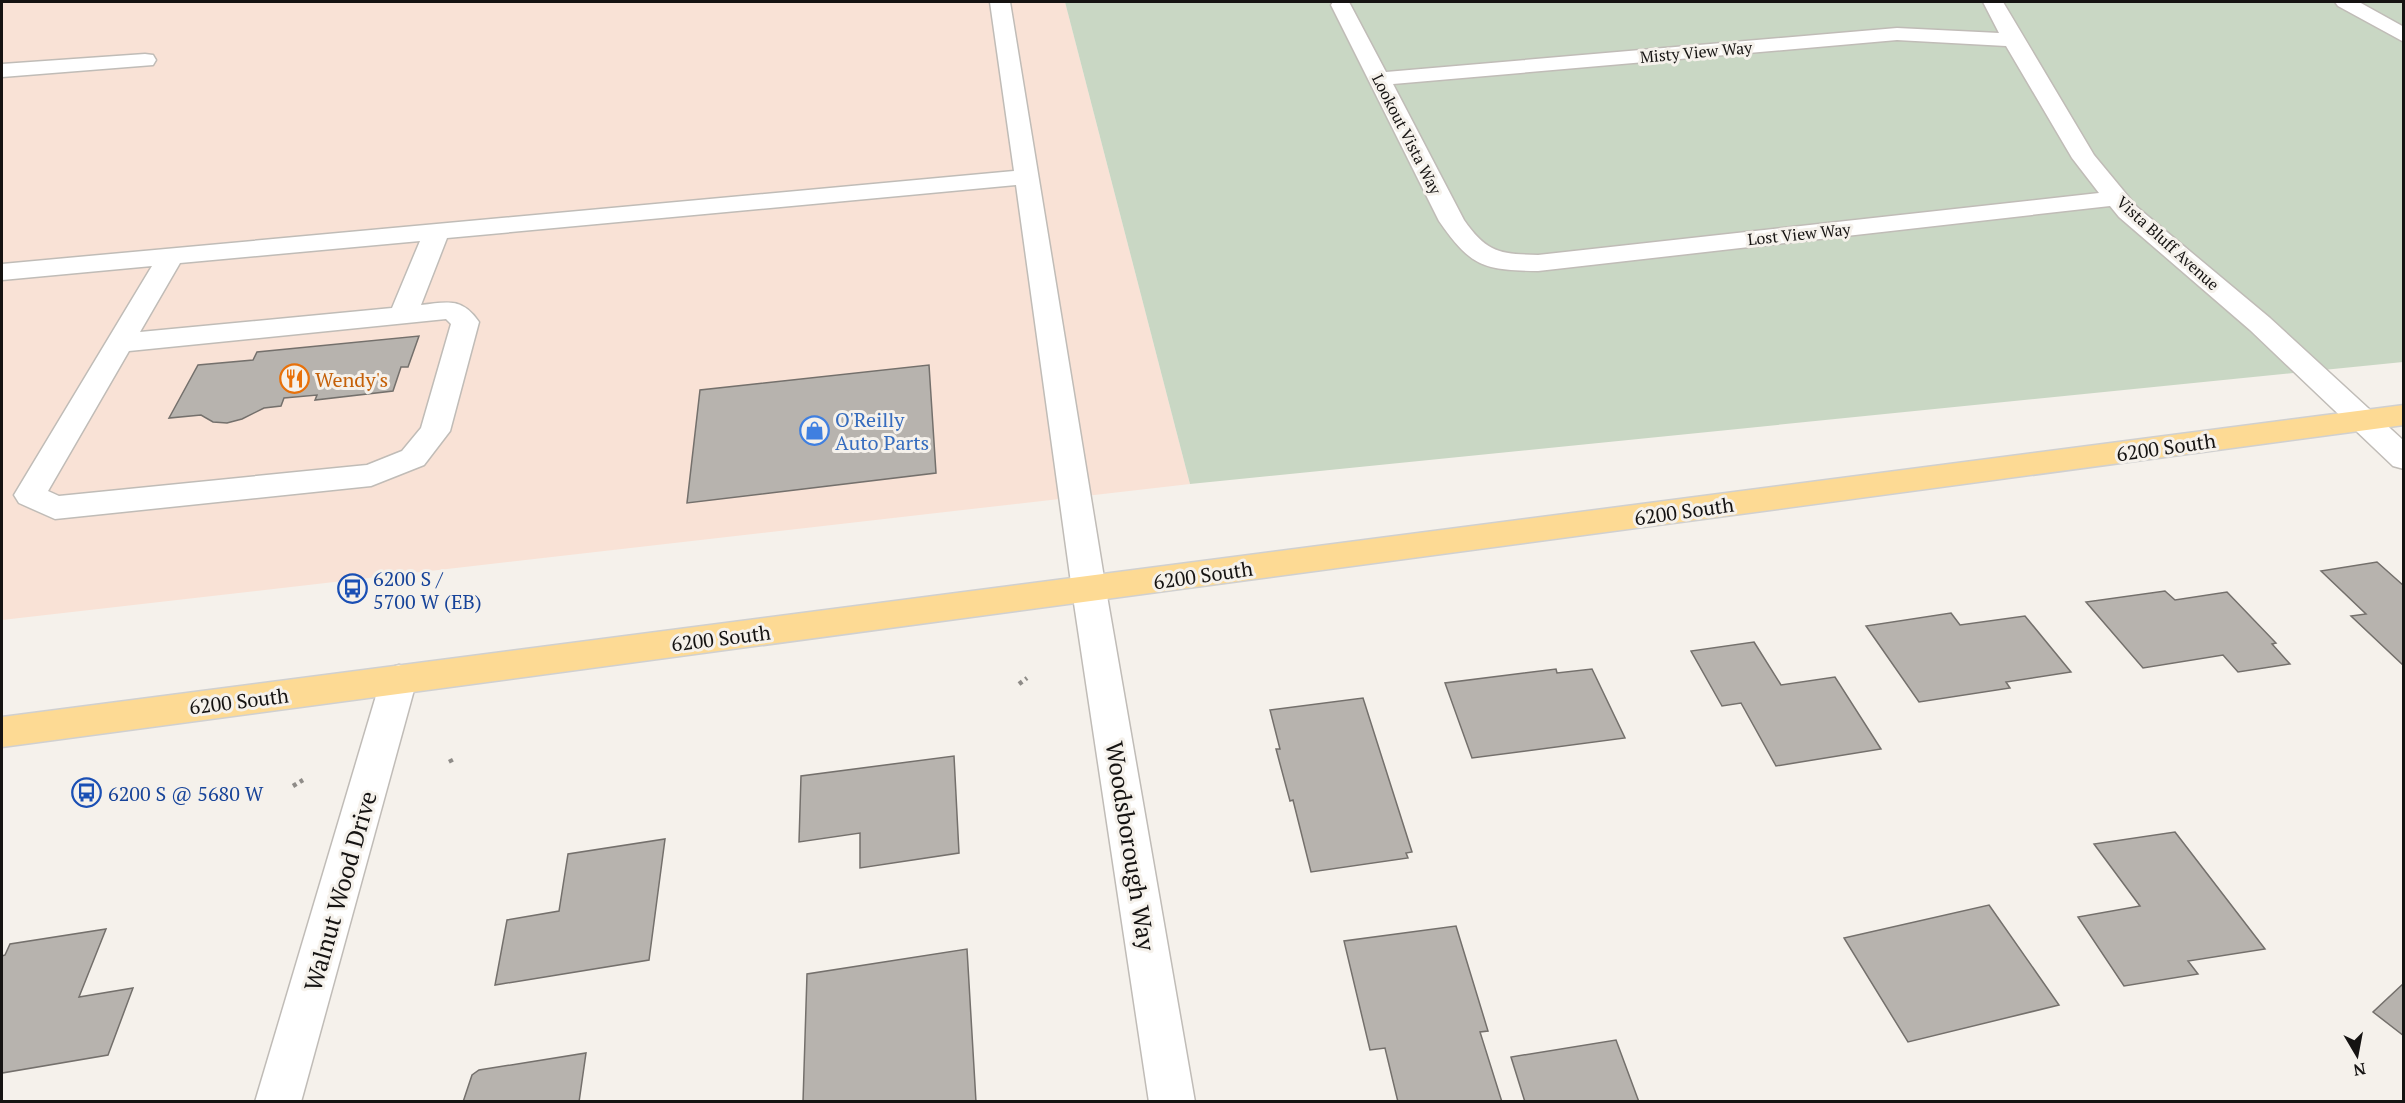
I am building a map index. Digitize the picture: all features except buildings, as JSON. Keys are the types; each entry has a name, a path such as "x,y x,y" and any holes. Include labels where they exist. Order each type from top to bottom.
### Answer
{"main road":[{"name":"6200 South","path":"2,732 2403,415"}],"street":[{"name":"Woodsborough Way","path":"1000,2 1089,590 1172,1101"},
{"name":"Vista Bluff Avenue","path":"1994,2 2013,40 2084,158 2128,212 2260,324 2403,459"},
{"path":"2345,2 2403,36"},
{"name":"Lookout Vista Way","path":"1341,5 1452,221 1468,245 1482,257"},
{"name":"Misty View Way","path":"1379,79 1897,34 2013,40"},
{"path":"2,71 145,60"},
{"path":"2,272 1028,177"},
{"name":"Lost View Way","path":"1482,257 1510,262 1538,263 2117,198"},
{"path":"404,315 437,231"},
{"path":"118,343 452,310 465,322 435,431 412,458 371,475 55,508 30,495 118,343 171,256"},
{"name":"Walnut Wood Drive","path":"278,1101 399,679"}],"path":[{"path":"1019,684 1027,678"},
{"path":"450,759 453,765"},
{"path":"293,786 303,780"}],"shaded area":[{"path":"2,2 1065,2 1190,484 2,620"}],"green space":[{"path":"1065,2 2403,2 2403,362 1190,484"}],"place":[{"name":"Wendy's","path":"294,379"},
{"name":"O'Reilly Auto Parts","path":"814,431"},
{"name":"6200 S / 5700 W (EB)","path":"352,589"},
{"name":"6200 S @ 5680 W","path":"87,793"}]}
